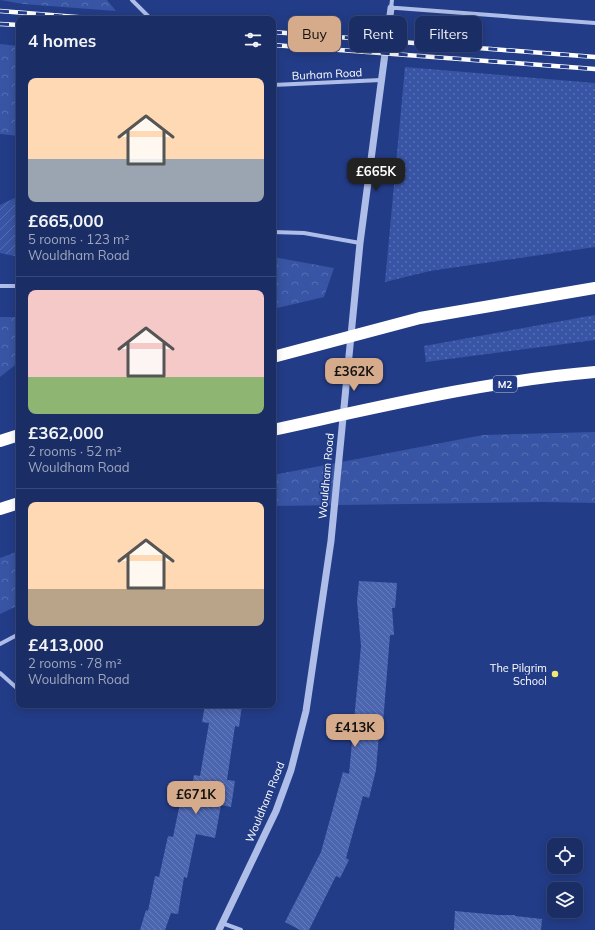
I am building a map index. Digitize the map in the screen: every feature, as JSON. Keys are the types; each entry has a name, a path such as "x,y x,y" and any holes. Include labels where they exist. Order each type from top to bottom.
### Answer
{"highway":[{"path":"276,356 420,318 595,288"},
{"name":"M2","path":"276,429 416,399 556,376 595,372"},
{"path":"0,441 16,436"},
{"path":"0,509 16,504"}],"street":[{"path":"132,0 148,16"},
{"path":"392,4 595,23"},
{"name":"Wouldham Road","path":"220,926 276,811 291,770 306,711 331,541 360,242 392,4"},
{"name":"Burham Road","path":"276,85 381,80"},
{"path":"276,232 304,233 360,242"},
{"path":"0,286 16,286"},
{"path":"0,644 16,636"},
{"path":"0,673 16,687"},
{"path":"220,926 241,930"}],"green space":[{"path":"0,0 107,0 116,11 23,4"},
{"path":"0,44 16,46 16,136 0,134"},
{"path":"405,67 595,83 595,247 430,271 385,282"},
{"path":"16,197 16,256 0,253 0,205"},
{"path":"276,258 334,268 324,297 276,308"},
{"path":"595,315 595,340 426,362 424,346"},
{"path":"0,317 16,317 16,364 0,377"},
{"path":"595,432 595,503 543,502 276,506 276,474 483,435"},
{"path":"16,552 16,606 0,614 0,558"}],"building":[{"path":"359,581 397,583 395,608 392,608 394,635 390,635 383,723 380,723 376,770 369,798 363,796 346,858 349,860 340,878 336,876 309,930 300,930 285,922 321,852 343,772 349,774 361,646 357,601"},
{"path":"204,708 242,708 239,727 235,726 227,780 235,781 231,807 221,805 215,838 196,834 187,878 184,877 178,914 171,913 165,930 140,930 146,910 148,911 155,876 159,877 168,836 173,837 180,803 189,804 194,775 200,776 209,723 202,722"},
{"path":"455,911 515,915 542,919 541,930 454,930"}],"railway":[{"path":"0,11 64,16"},
{"path":"0,24 16,25"},
{"path":"276,32 595,57"},
{"path":"276,45 595,69"}],"place":[{"name":"The Pilgrim School","path":"555,674"}]}
